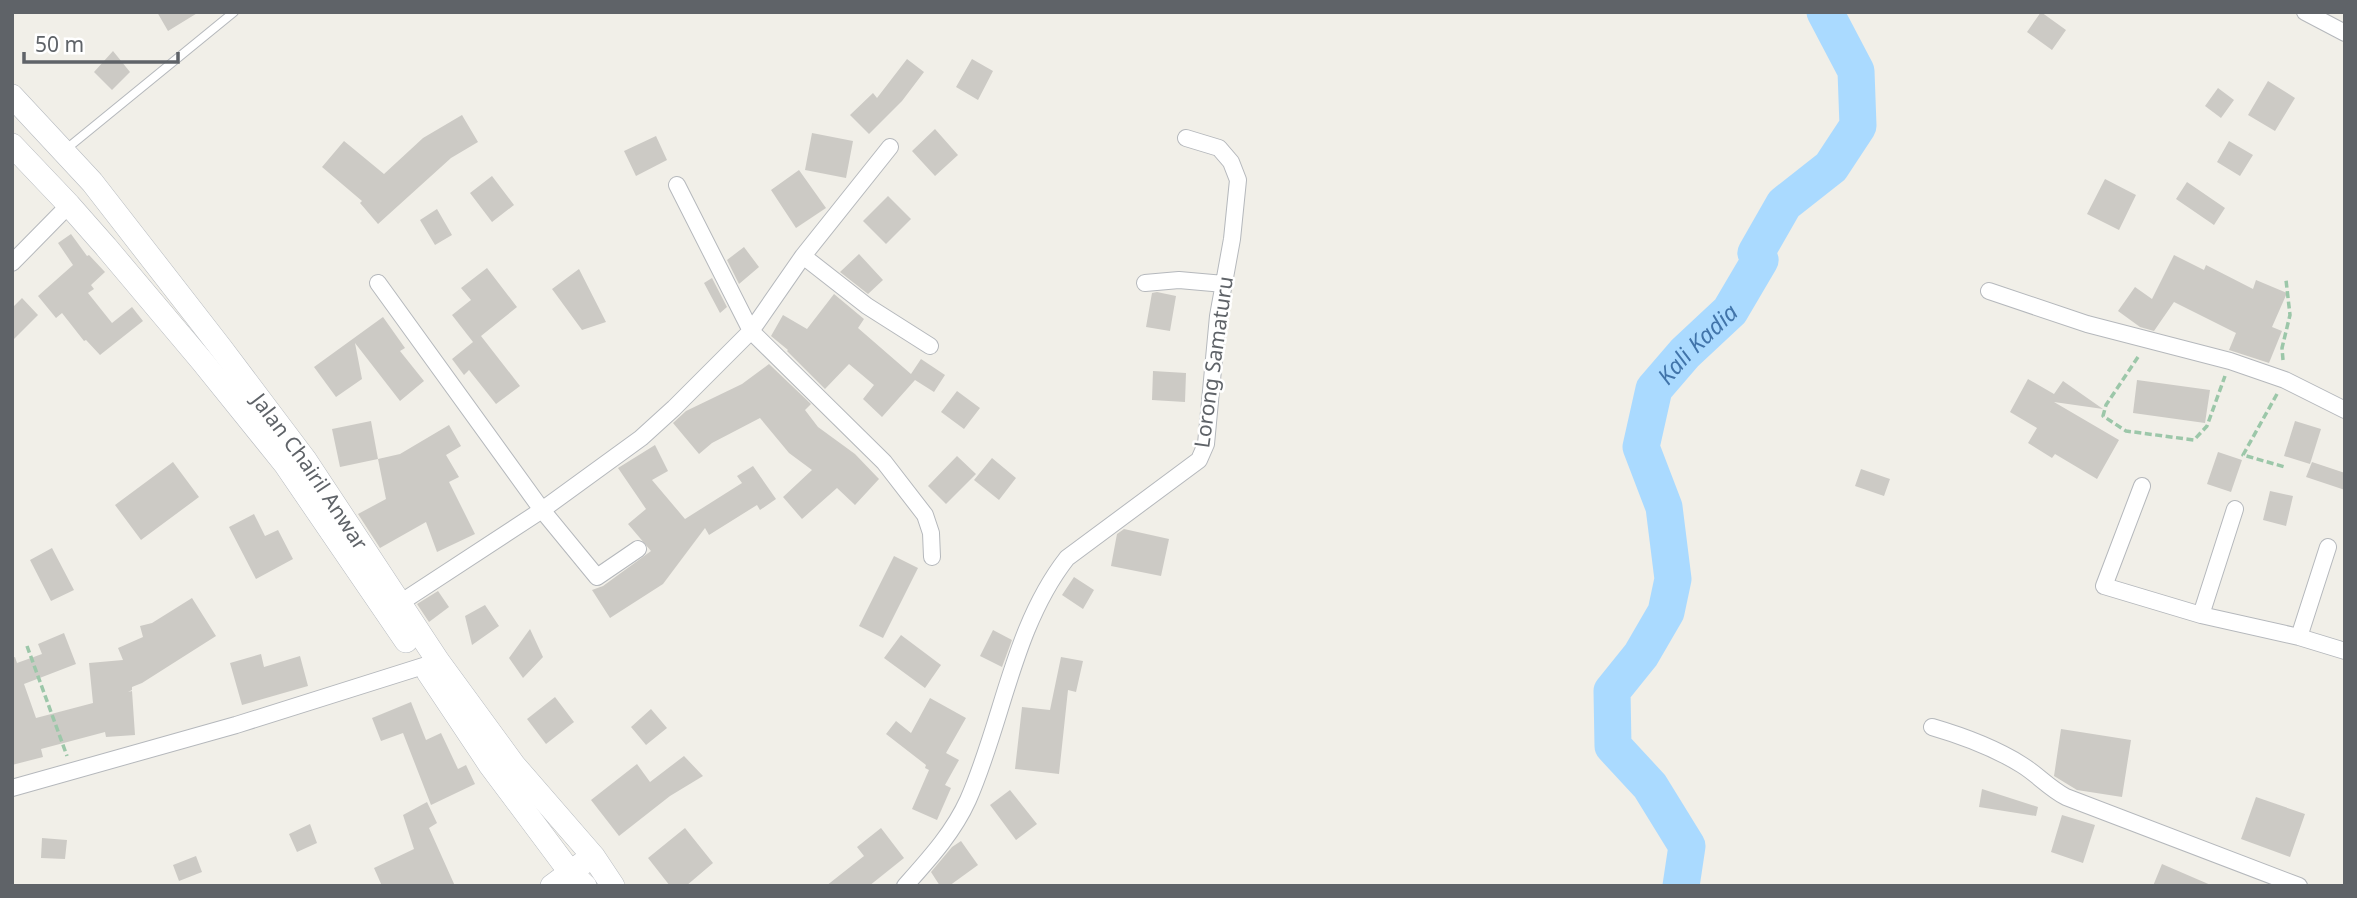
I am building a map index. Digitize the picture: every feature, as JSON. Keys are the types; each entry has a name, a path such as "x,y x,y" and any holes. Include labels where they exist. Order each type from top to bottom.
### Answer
{"main road":[{"name":"Jalan Chairil Anwar","path":"12,96 92,182 306,461 400,603 431,664 490,765 569,881 593,856"},
{"name":"Jalan Chairil Anwar","path":"12,145 69,205 202,361 285,464 431,664 593,856 609,884"}],"street":[{"path":"2305,12 2345,33"},
{"name":"Lorong Samaturu","path":"905,886 948,836 968,799 1024,641 1045,589 1055,574 1067,558 1199,460 1206,444 1218,316 1238,180 1231,162 1219,148 1186,138"},
{"path":"400,603 542,510 641,438 751,331 803,256 890,146"},
{"path":"677,184 751,331 884,462 925,515 931,533 932,557"},
{"path":"12,263 69,205"},
{"path":"803,256 867,306 930,346"},
{"path":"1145,284 1180,280 1224,284"},
{"path":"378,283 542,510 597,577 638,549"},
{"path":"1989,291 2075,321 2230,361 2285,380 2345,410"},
{"path":"2142,486 2104,586 2201,615 2299,637 2345,651"},
{"path":"2201,615 2235,509"},
{"path":"2299,637 2328,547"},
{"path":"12,788 236,725 431,664"},
{"path":"1932,727 1960,735 2009,757 2041,778 2048,788 2066,797 2299,886"}],"lane":[{"path":"62,152 234,12"}],"path":[{"path":"2285,467 2244,455 2285,380 2281,348 2290,315 2286,280"},
{"path":"2149,339 2106,405 2103,416 2126,431 2194,440 2207,426 2230,361"},
{"path":"27,646 73,771"}],"building":[{"path":"157,12 199,12 168,31"},
{"path":"2041,12 2066,30 2052,50 2027,32"},
{"path":"113,51 130,72 112,90 94,72"},
{"path":"907,59 924,72 902,101 869,134 850,115 873,93 877,98"},
{"path":"972,59 993,71 978,100 956,87"},
{"path":"2268,81 2295,98 2275,131 2248,115"},
{"path":"2218,88 2234,100 2221,118 2205,106"},
{"path":"462,115 478,142 451,158 378,224 360,203 362,201 322,167 344,141 384,174 423,138"},
{"path":"935,129 958,155 935,176 912,151"},
{"path":"812,133 853,141 846,178 805,170"},
{"path":"656,136 667,160 636,176 624,151"},
{"path":"2229,141 2253,155 2240,176 2217,162"},
{"path":"799,170 826,208 796,228 771,190"},
{"path":"492,176 514,205 492,222 470,193"},
{"path":"2105,179 2136,195 2119,230 2087,214"},
{"path":"2187,182 2225,208 2214,225 2176,199"},
{"path":"888,196 911,219 886,244 863,221"},
{"path":"437,209 452,235 435,245 420,220"},
{"path":"71,234 87,256 105,272 91,285 94,289 88,293 112,323 132,307 143,321 100,355 84,341 62,313 56,318 38,296 73,265 58,243"},
{"path":"744,247 759,267 739,284 727,260"},
{"path":"859,254 883,280 868,294 840,272"},
{"path":"2174,255 2204,270 2206,265 2253,289 2256,280 2287,293 2272,327 2282,331 2269,363 2229,350 2236,333 2174,302 2154,331 2140,327 2118,311 2135,287 2152,299"},
{"path":"487,268 517,307 481,336 520,386 496,404 469,370 464,375 452,359 473,342 452,315 471,300 461,288"},
{"path":"579,269 606,322 582,330 552,289"},
{"path":"712,278 727,307 720,313 704,283"},
{"path":"1152,293 1176,296 1170,331 1146,327"},
{"path":"834,294 864,319 858,328 911,374 921,359 945,375 934,392 915,380 882,417 863,399 874,385 849,364 825,389 771,336 783,315 807,329"},
{"path":"22,298 38,315 12,341 12,308"},
{"path":"383,317 405,348 400,351 424,381 400,401 355,343 362,379 336,397 314,367"},
{"path":"769,364 811,404 805,410 818,427 855,454 879,479 855,505 837,488 802,519 783,497 812,470 789,453 760,418 712,443 699,454 673,423 686,411 742,384"},
{"path":"1153,371 1186,373 1185,402 1152,400"},
{"path":"2028,379 2054,394 2063,381 2103,409 2054,402 2119,440 2097,479 2055,454 2052,458 2028,443 2037,428 2010,412"},
{"path":"2137,380 2210,390 2205,423 2133,413"},
{"path":"957,391 980,408 964,429 941,412"},
{"path":"371,421 378,459 340,467 332,429"},
{"path":"2295,421 2321,429 2310,464 2284,456"},
{"path":"449,425 461,446 446,455 459,477 449,482 475,534 437,552 426,522 380,548 358,514 386,499 378,459 400,454"},
{"path":"655,445 668,471 652,480 685,519 742,483 737,476 753,466 776,499 760,510 757,505 709,535 705,528 663,584 610,618 592,590 603,586 651,551 628,524 646,509 618,468"},
{"path":"2218,452 2242,460 2231,492 2207,484"},
{"path":"957,456 976,474 946,504 928,486"},
{"path":"992,458 1016,478 999,500 974,480"},
{"path":"173,462 199,497 141,540 115,505"},
{"path":"2312,462 2345,473 2345,490 2306,477"},
{"path":"1861,469 1890,479 1884,496 1855,486"},
{"path":"2270,491 2293,496 2286,526 2263,520"},
{"path":"254,514 265,536 278,530 293,559 256,579 229,527"},
{"path":"1124,529 1169,539 1161,576 1111,566 1117,534"},
{"path":"52,548 74,590 51,601 30,560"},
{"path":"894,556 918,568 883,638 859,626"},
{"path":"1074,577 1094,590 1083,609 1062,595"},
{"path":"438,591 449,607 429,622 417,604"},
{"path":"192,598 216,636 132,687 128,692 132,691 135,735 106,737 105,732 41,749 43,757 12,765 12,658 15,657 17,663 42,654 38,644 64,633 76,664 24,684 36,718 93,703 89,663 123,660 118,648 143,637 140,626 152,623"},
{"path":"485,605 499,626 472,645 465,616"},
{"path":"530,629 543,657 523,678 509,658"},
{"path":"993,630 1012,640 1002,667 980,656"},
{"path":"901,635 941,665 925,688 884,658"},
{"path":"261,654 264,667 300,656 308,686 242,705 230,663"},
{"path":"1061,657 1083,661 1076,692 1068,690 1059,774 1015,769 1022,707 1050,710"},
{"path":"555,697 574,722 546,744 527,719"},
{"path":"930,698 966,718 946,753 959,760 945,785 951,788 937,820 912,809 929,770 886,734 896,721 911,733"},
{"path":"411,702 426,740 441,733 458,769 466,765 475,784 431,805 403,733 381,741 372,718"},
{"path":"651,709 667,728 646,745 631,727"},
{"path":"2061,729 2131,740 2122,797 2077,790 2054,776"},
{"path":"684,756 703,776 670,796 619,836 591,800 637,764 650,782"},
{"path":"1982,789 2038,807 2036,816 1979,807"},
{"path":"1010,790 1037,824 1016,840 990,805"},
{"path":"2256,797 2305,814 2290,857 2241,839"},
{"path":"427,802 437,823 429,828 455,886 382,886 374,868 414,849 403,815"},
{"path":"2062,815 2095,825 2083,863 2051,852"},
{"path":"310,824 317,843 297,852 289,834"},
{"path":"685,828 713,863 686,886 670,886 648,858"},
{"path":"881,828 904,858 869,886 826,886 864,856 857,847"},
{"path":"42,838 67,840 65,859 41,858"},
{"path":"961,841 978,865 949,886 940,886 931,872 952,847"},
{"path":"196,856 202,872 179,881 173,865"},
{"path":"2162,864 2213,886 2153,886"}],"waterway":[{"name":"Kali Kadia","path":"1681,886 1687,846 1650,786 1613,746 1612,691 1641,655 1666,612 1673,579 1664,507 1641,447 1654,389 1685,353 1730,311 1760,260 1756,253 1784,204 1831,167 1858,126 1856,71 1825,12"}]}
